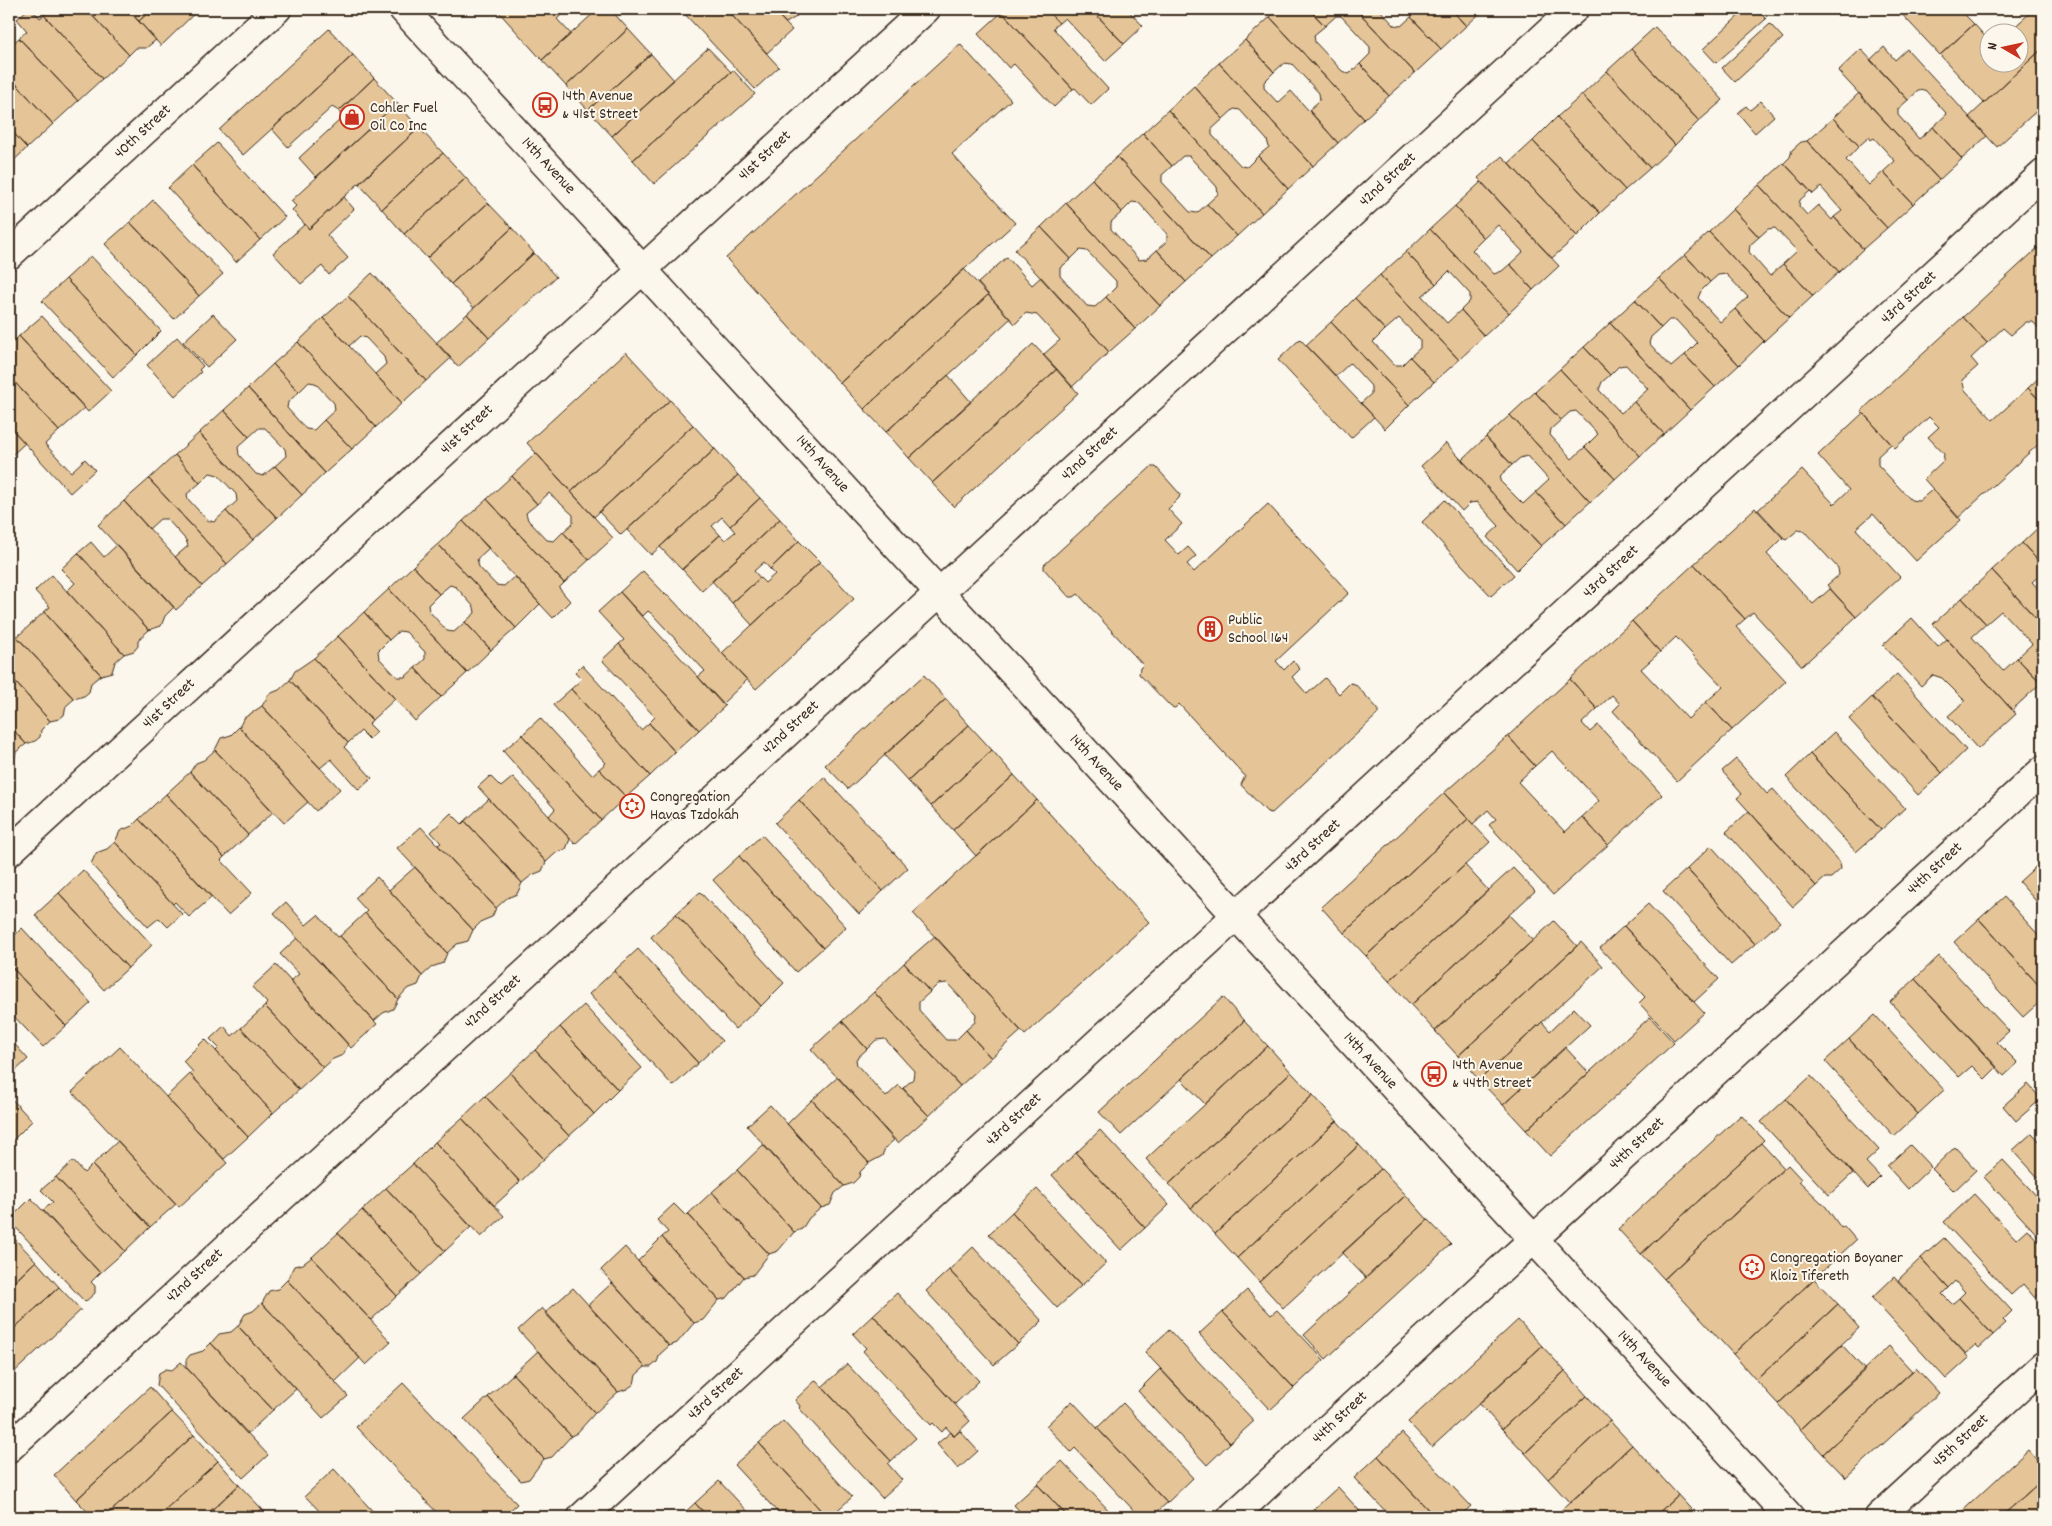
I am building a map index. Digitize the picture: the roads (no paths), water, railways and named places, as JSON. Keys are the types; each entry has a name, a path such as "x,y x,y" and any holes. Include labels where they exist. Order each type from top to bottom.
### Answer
{"street":[{"name":"40th Street","path":"9,255 277,9"},
{"name":"14th Avenue","path":"403,9 1789,1517"},
{"name":"41st Street","path":"9,852 926,9"},
{"name":"42nd Street","path":"9,1448 1574,9"},
{"name":"43rd Street","path":"582,1517 2043,174"},
{"name":"44th Street","path":"1232,1517 2043,770"},
{"name":"45th Street","path":"1879,1517 2043,1366"}],"place":[{"name":"14th Avenue & 41st Street","path":"545,105"},
{"name":"Cohler Fuel Oil Co Inc","path":"352,117"},
{"name":"Public School 164","path":"1210,629"},
{"name":"Congregation Havas Tzdokah","path":"632,806"},
{"name":"14th Avenue & 44th Street","path":"1434,1074"},
{"name":"Congregation Boyaner Kloiz Tifereth","path":"1752,1267"}]}
